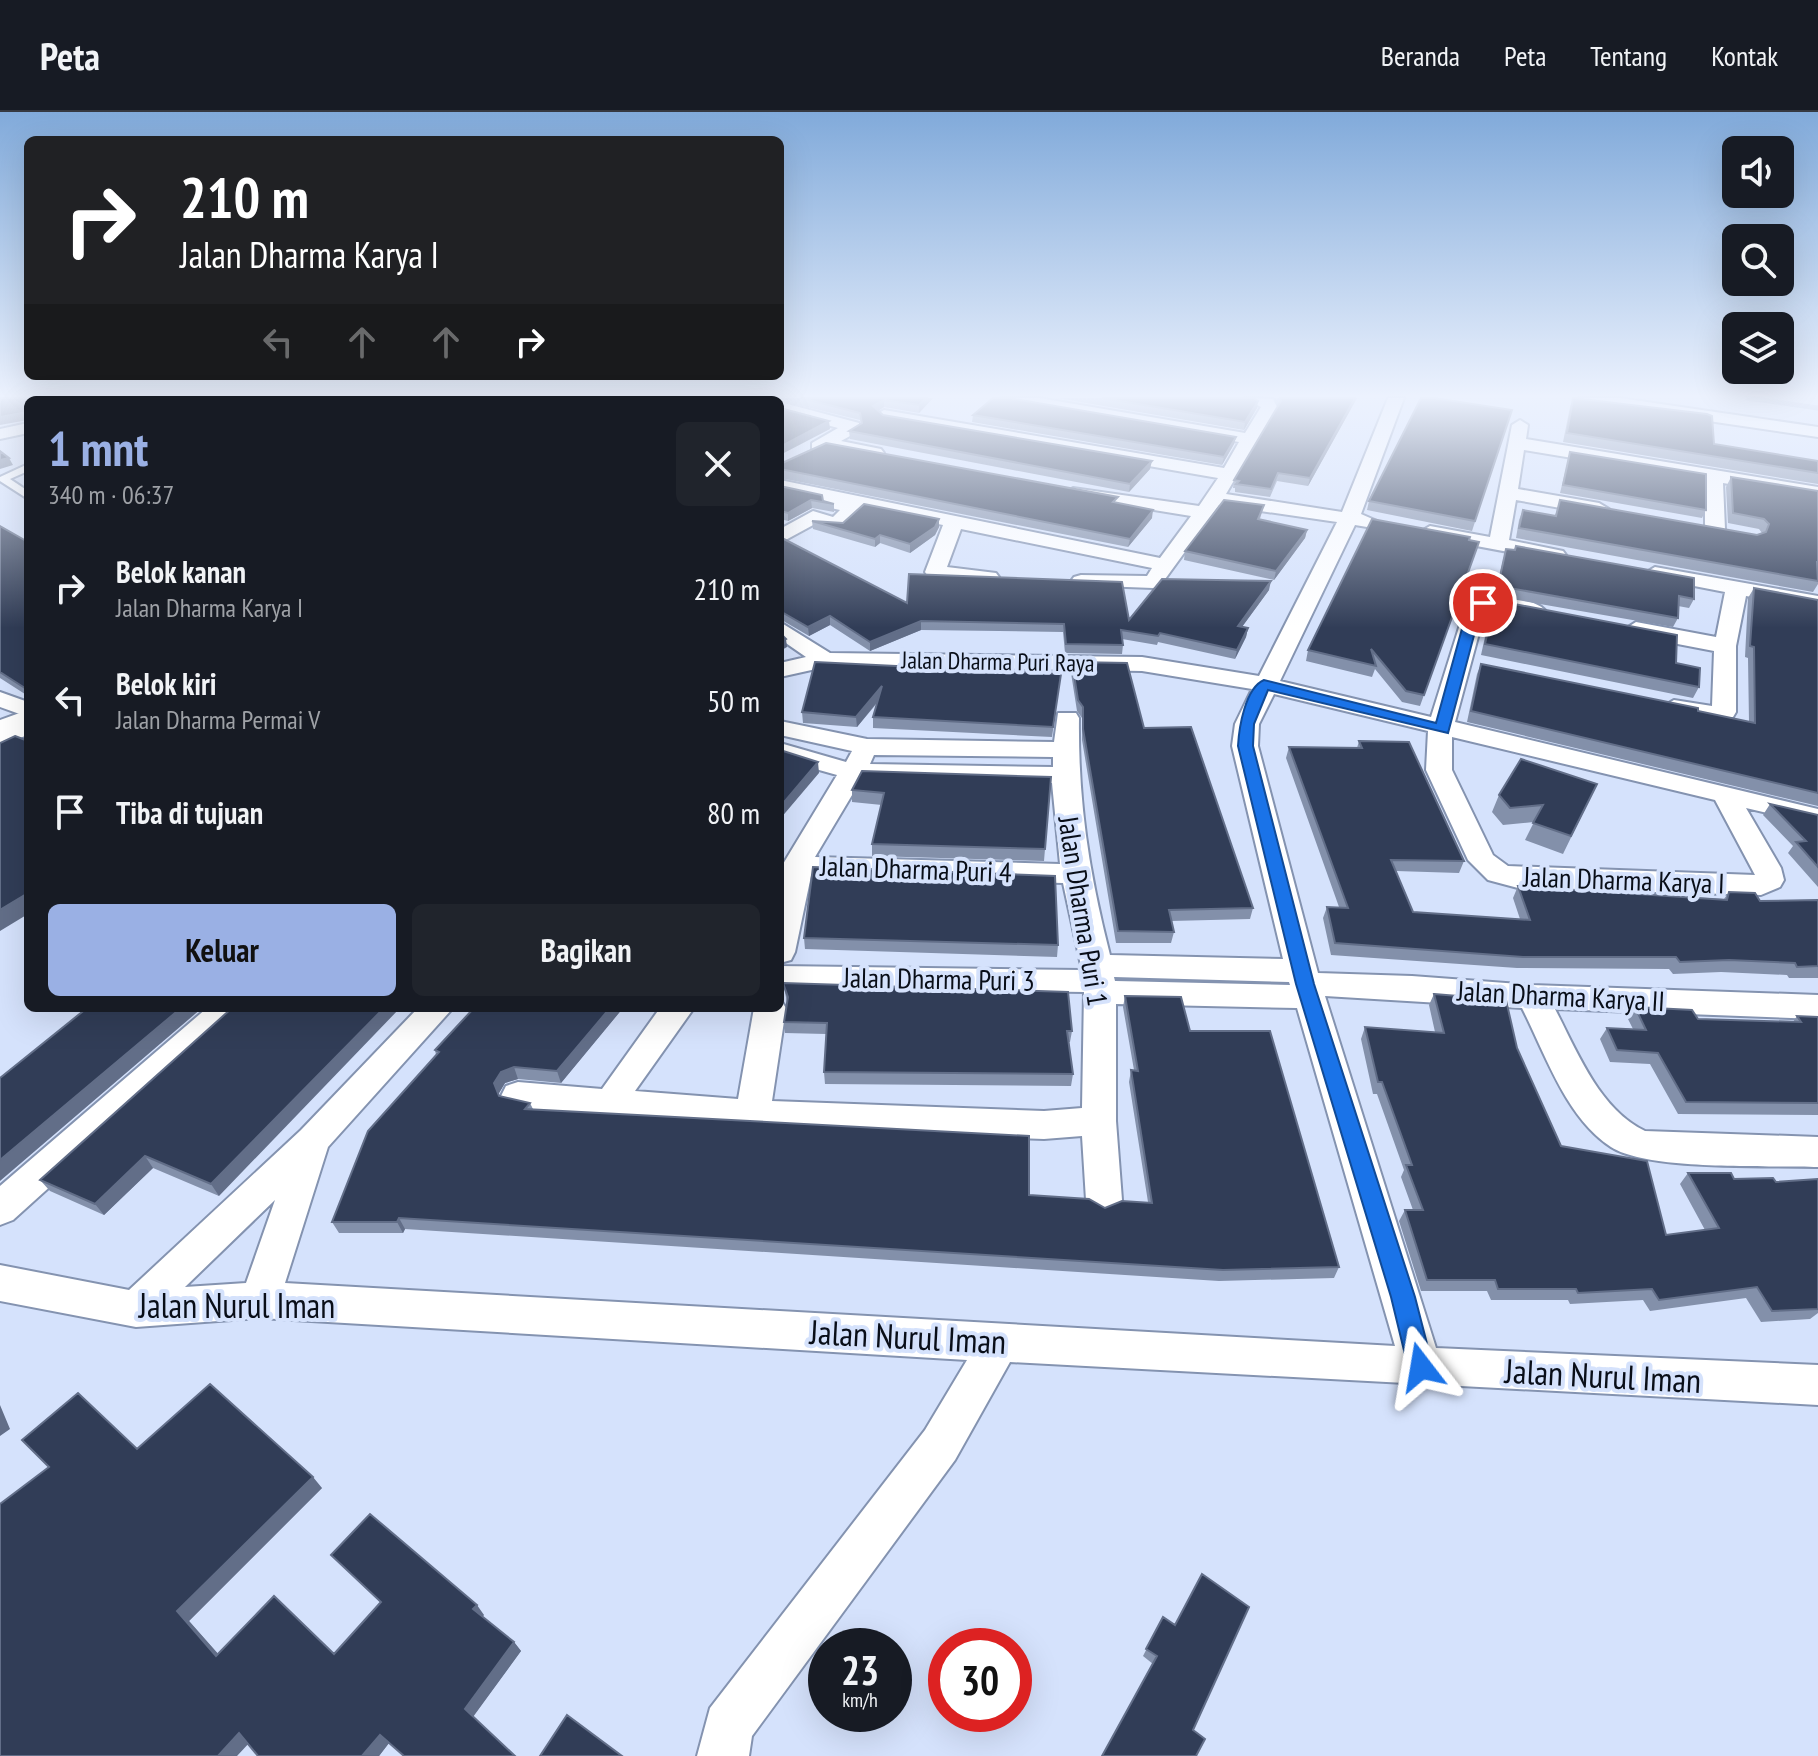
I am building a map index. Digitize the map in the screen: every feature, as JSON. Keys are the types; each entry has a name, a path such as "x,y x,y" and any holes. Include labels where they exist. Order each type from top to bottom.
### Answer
{"street":[{"path":"1134,475 1215,494 1385,524"},
{"path":"1062,580 1153,582 1227,475"},
{"path":"1366,475 1349,517 1264,684 1247,724 1245,746 1305,984 1403,1297 1421,1367"},
{"path":"1498,545 1510,475"},
{"path":"1708,475 1818,493"},
{"path":"1714,476 1707,528 1739,534"},
{"path":"784,487 1166,565"},
{"path":"1060,488 1215,494"},
{"path":"1507,493 1626,514"},
{"path":"784,535 813,517 837,524 854,508 825,501 827,496"},
{"path":"954,523 935,572 951,576 1014,578"},
{"path":"1413,529 1572,558"},
{"path":"1632,569 1818,602"},
{"path":"1140,607 1146,584"},
{"path":"1647,701 1708,714 1724,712 1725,646 1736,600 1735,587"},
{"path":"1442,729 1468,662 1475,607 1500,604 1560,615"},
{"path":"1620,626 1725,646"},
{"path":"784,632 825,660"},
{"name":"Jalan Dharma Puri Raya","path":"784,669 825,660 1142,664 1264,684"},
{"path":"1264,684 1727,798 1818,817"},
{"path":"0,699 24,708"},
{"name":"Jalan Dharma Puri 1","path":"1067,718 1066,762 1075,874 1099,980 1099,1121 1104,1200"},
{"path":"0,734 24,723"},
{"path":"784,729 867,747 1066,762"},
{"name":"Jalan Dharma Karya I","path":"1442,729 1437,757 1439,770 1482,860 1498,873 1518,879 1761,885 1770,880 1767,868 1727,798"},
{"path":"790,877 867,747"},
{"path":"784,752 854,772 1066,762"},
{"name":"Jalan Dharma Puri 4","path":"784,922 790,877 1075,874"},
{"name":"Jalan Dharma Puri 3","path":"784,977 1305,984"},
{"name":"Jalan Dharma Karya II","path":"1305,984 1412,987 1532,997 1818,1007"},
{"path":"1532,997 1599,1117 1619,1135 1641,1145 1818,1152"},
{"path":"0,1209 223,1012"},
{"path":"136,1309 313,1140 433,1012"},
{"path":"611,1105 621,1085 675,1012"},
{"path":"753,1114 769,1012"},
{"path":"518,1096 753,1114 1044,1125 1099,1121"},
{"path":"260,1300 313,1140"},
{"name":"Jalan Nurul Iman","path":"0,1283 136,1309 260,1300 1421,1367 1818,1385"},
{"path":"723,1756 728,1726 940,1445 999,1343"}],"lane":[{"path":"12,475 3,479 24,493"}],"building":[{"path":"809,475 998,475 1118,497 1113,502 1153,510 1130,539"},
{"path":"1081,475 1139,475 1130,484"},
{"path":"1237,475 1277,475 1271,489 1236,484 1239,481 1234,480"},
{"path":"1382,475 1490,475 1475,521 1369,501"},
{"path":"1565,475 1706,475 1706,510 1563,485"},
{"path":"1731,477 1818,491 1818,581 1519,528 1523,510 1556,516 1560,500 1757,535 1766,532 1769,524 1764,519 1733,513"},
{"path":"784,487 822,495 823,501 834,504 811,500 788,513 784,512"},
{"path":"1224,500 1264,505 1258,519 1307,530 1276,571 1185,551"},
{"path":"864,504 939,519 935,527 910,544 880,535 875,539 812,521 843,523"},
{"path":"1372,519 1470,537 1469,540 1479,542 1424,695 1406,691 1371,649 1376,666 1308,650"},
{"path":"0,526 24,540 24,687 0,672"},
{"path":"784,539 907,603 909,574 1122,582 1129,620 1162,579 1271,581 1238,626 1248,628 1237,650 1160,633 1158,636 1121,630 1123,645 1066,644 1064,624 921,621 870,642 830,616 808,627 784,613"},
{"path":"1516,546 1694,578 1694,599 1679,596 1678,618 1498,586 1506,549 1515,550"},
{"path":"1754,588 1818,600 1818,793 1471,711 1481,664 1698,708 1698,711 1755,723 1754,647 1750,646"},
{"path":"1504,602 1677,635 1676,663 1700,668 1699,687 1485,644 1494,604"},
{"path":"815,662 1061,674 1053,727 873,717 882,686 856,717 802,712"},
{"path":"1072,662 1127,663 1144,728 1191,727 1253,908 1169,910 1174,932 1118,931 1083,729 1083,707 1078,700"},
{"path":"15,736 24,739 24,895 0,910 0,743"},
{"path":"1359,741 1409,742 1464,861 1391,860 1413,912 1530,920 1518,886 1727,900 1729,892 1755,893 1760,901 1818,900 1818,966 1797,967 1795,963 1729,960 1680,962 1676,957 1523,957 1335,943 1327,907 1348,908 1289,747 1362,748"},
{"path":"784,751 818,762 784,802"},
{"path":"1521,759 1597,784 1571,836 1533,823 1543,805 1510,808 1499,795"},
{"path":"862,771 1051,777 1045,849 872,844 884,793 852,790"},
{"path":"1770,804 1818,815 1818,867 1796,842 1806,841"},
{"path":"813,867 1055,876 1058,945 804,938"},
{"path":"784,983 1068,992 1072,1031 1067,1031 1073,1074 824,1072 827,1023 784,1022 788,997"},
{"path":"1434,994 1506,1000 1517,1048 1561,1146 1647,1161 1666,1235 1719,1228 1688,1173 1731,1173 1734,1179 1773,1178 1776,1182 1818,1179 1818,1309 1772,1311 1757,1287 1659,1300 1652,1289 1578,1293 1576,1289 1498,1289 1495,1280 1427,1280 1405,1210 1423,1210 1406,1165 1412,1165 1382,1082 1378,1082 1365,1027 1444,1033"},
{"path":"1125,996 1181,997 1190,1031 1270,1031 1339,1267 1223,1270 399,1218 397,1222 332,1222 368,1131 470,1012 607,1012 557,1071 514,1067 501,1072 494,1083 499,1096 530,1103 525,1109 1029,1136 1029,1195 1089,1199 1105,1208 1122,1201 1152,1203 1131,1070 1138,1071"},
{"path":"1635,1007 1692,1010 1698,1019 1801,1022 1797,1016 1818,1017 1818,1103 1686,1102 1658,1053 1617,1050 1607,1028 1646,1030"},
{"path":"82,1012 176,1012 0,1160 0,1078"},
{"path":"228,1012 380,1012 211,1184 145,1156 95,1204 40,1180"},
{"path":"210,1384 313,1477 177,1611 216,1656 274,1596 334,1654 381,1602 331,1555 370,1514 477,1605 473,1609 514,1642 465,1709 515,1756 404,1756 380,1735 362,1756 258,1756 239,1733 218,1756 0,1756 0,1504 49,1467 22,1440 78,1393 137,1449"},
{"path":"1202,1574 1249,1607 1193,1730 1205,1739 1196,1756 1102,1756 1157,1656 1146,1649 1163,1617 1175,1625"},
{"path":"567,1715 622,1756 540,1756"}],"route":[{"path":"1421,1367 1403,1297 1305,984 1245,746 1247,724 1264,684 1442,729 1475,607 1483,603"}]}
